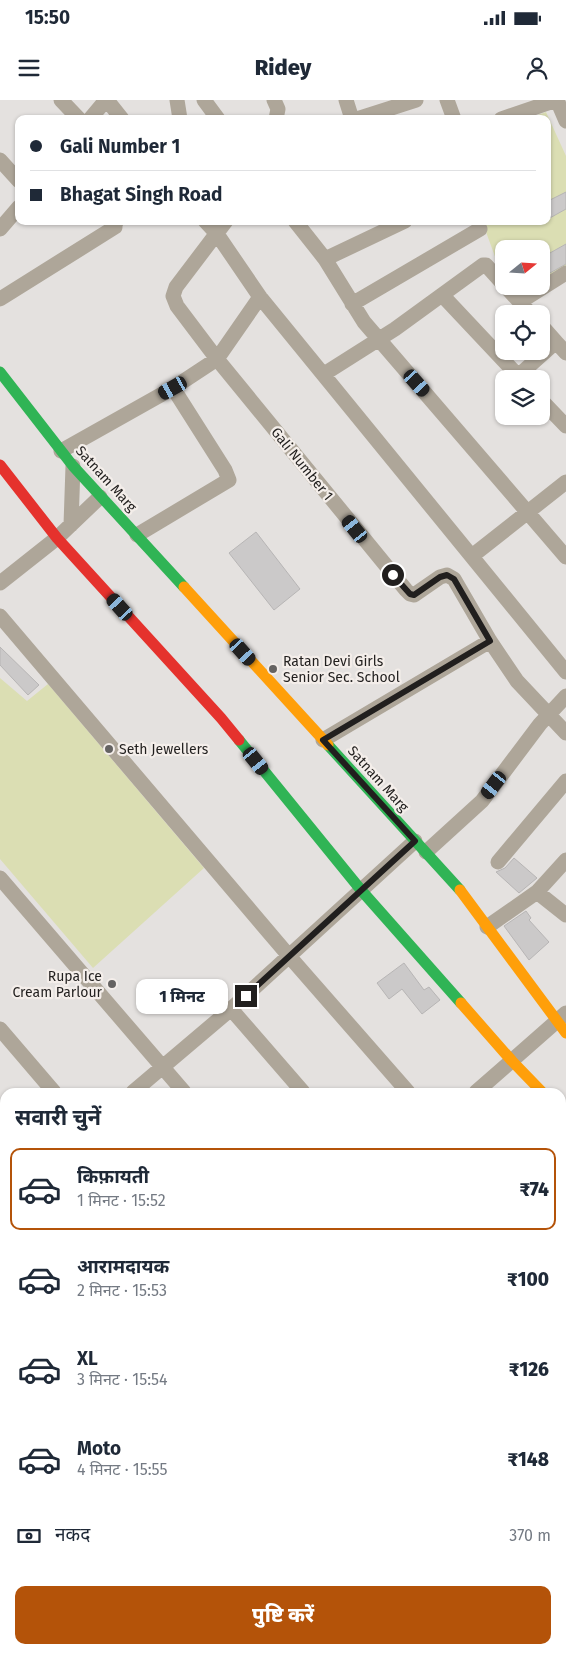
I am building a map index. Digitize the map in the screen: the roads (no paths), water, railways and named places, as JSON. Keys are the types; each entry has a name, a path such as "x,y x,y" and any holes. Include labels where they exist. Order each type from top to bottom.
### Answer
{"street":[{"path":"61,100 75,115"},
{"path":"93,115 106,100 119,115"},
{"path":"177,100 179,115"},
{"path":"204,100 215,115"},
{"path":"276,109 291,100"},
{"path":"346,100 351,115"},
{"path":"369,115 416,100"},
{"path":"447,100 453,115"},
{"path":"513,115 557,100 566,121"},
{"path":"0,160 15,177"},
{"path":"0,229 15,211"},
{"path":"0,299 115,227 115,225"},
{"path":"209,225 217,234 260,297 566,672"},
{"path":"217,234 223,225"},
{"path":"298,225 325,259 352,304 379,340 566,556"},
{"path":"325,259 388,225"},
{"path":"352,304 480,229"},
{"name":"Gali Number 1","path":"217,234 176,287 173,296 177,306 217,359 410,594 419,593 440,577 447,575 454,579 490,641"},
{"path":"324,374 379,340 443,296 483,265 486,265 495,274"},
{"path":"520,302 564,278"},
{"path":"514,295 523,305"},
{"path":"443,296 512,370"},
{"path":"61,452 173,388 217,359 260,297"},
{"path":"529,370 561,348 550,335"},
{"name":"Satnam Marg","path":"0,372 61,452 100,497 137,535 456,884 487,927 563,1022"},
{"path":"137,535 229,480 225,470 173,388"},
{"path":"550,409 565,423"},
{"path":"0,465 57,538 221,718 361,890 538,1088"},
{"path":"71,525 73,466"},
{"path":"472,556 566,482"},
{"path":"0,583 57,538 100,497"},
{"path":"0,616 288,956 404,1088"},
{"path":"323,740 490,641 517,681 566,733"},
{"path":"426,852 482,801 548,715 566,696"},
{"path":"498,862 566,781"},
{"path":"138,1088 231,1008 415,841"},
{"path":"487,927 536,892 566,860"},
{"path":"0,878 180,1088"},
{"path":"536,892 566,915"},
{"path":"231,1008 300,1088"},
{"path":"481,1088 563,1022"},
{"path":"0,1029 51,1088"}],"place":[{"name":"Ratan Devi Girls Senior Sec. School","path":"273,669"},
{"name":"Seth Jewellers","path":"109,749"},
{"name":"Rupa Ice Cream Parlour","path":"112,984"}]}
